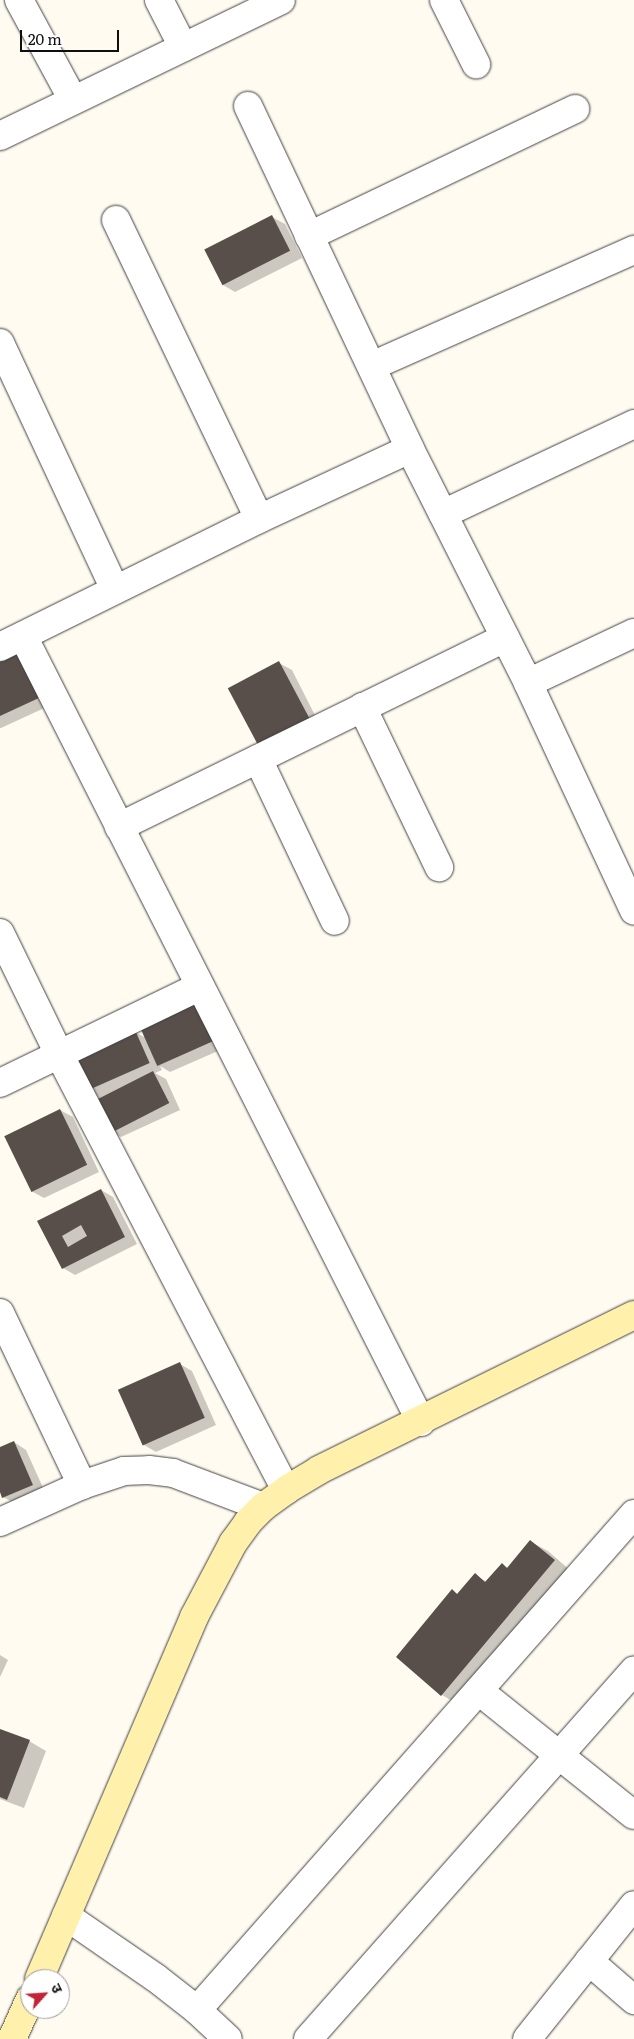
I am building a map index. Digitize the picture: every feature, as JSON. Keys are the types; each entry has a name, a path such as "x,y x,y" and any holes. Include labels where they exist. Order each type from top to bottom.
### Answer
{"street":[{"path":"19,0 73,100"},
{"path":"159,0 182,48"},
{"path":"0,136 281,0"},
{"path":"444,0 476,64"},
{"path":"248,106 410,449 528,683 634,910"},
{"path":"309,236 575,109"},
{"path":"116,220 259,519"},
{"path":"372,366 634,250"},
{"path":"0,343 115,590"},
{"path":"443,514 634,424"},
{"path":"410,449 259,519 11,642 118,827 420,1422"},
{"path":"528,683 634,633"},
{"path":"118,827 504,638"},
{"path":"362,707 439,868"},
{"path":"258,759 335,921"},
{"path":"0,933 59,1054 286,1490"},
{"path":"0,1083 199,987"},
{"path":"0,1313 82,1485"},
{"path":"43,1969 194,1617 233,1543 263,1507 286,1490 319,1470 420,1422 634,1315"},
{"path":"0,1522 82,1485 124,1471 149,1470 172,1473 205,1483 263,1507"},
{"path":"197,2010 634,1514"},
{"path":"308,2039 634,1671"},
{"path":"479,1691 634,1815"},
{"path":"527,2039 634,1905"},
{"path":"66,1916 156,1978 197,2010 228,2039"},
{"path":"589,1960 634,2000"},
{"path":"12,2039 21,2019"}],"building":[{"path":"272,215 290,251 222,285 204,250"},
{"path":"17,646 41,697 0,716 0,655"},
{"path":"279,661 311,722 260,749 228,688"},
{"path":"197,998 216,1040 157,1066 139,1024"},
{"path":"135,1030 150,1063 86,1091 71,1058"},
{"path":"153,1071 169,1103 112,1132 96,1100"},
{"path":"60,1109 87,1165 31,1192 4,1136"},
{"path":"101,1189 125,1237 62,1269 37,1221","holes":["81,1225 87,1236 68,1247 62,1236"]},
{"path":"180,1362 205,1418 143,1445 118,1390"},
{"path":"14,1441 33,1485 2,1498 0,1492 0,1447"},
{"path":"530,1540 555,1560 441,1696 396,1657 452,1589 457,1594 475,1573 485,1582 502,1563 507,1568"},
{"path":"0,1729 30,1740 7,1800 0,1797"}]}
